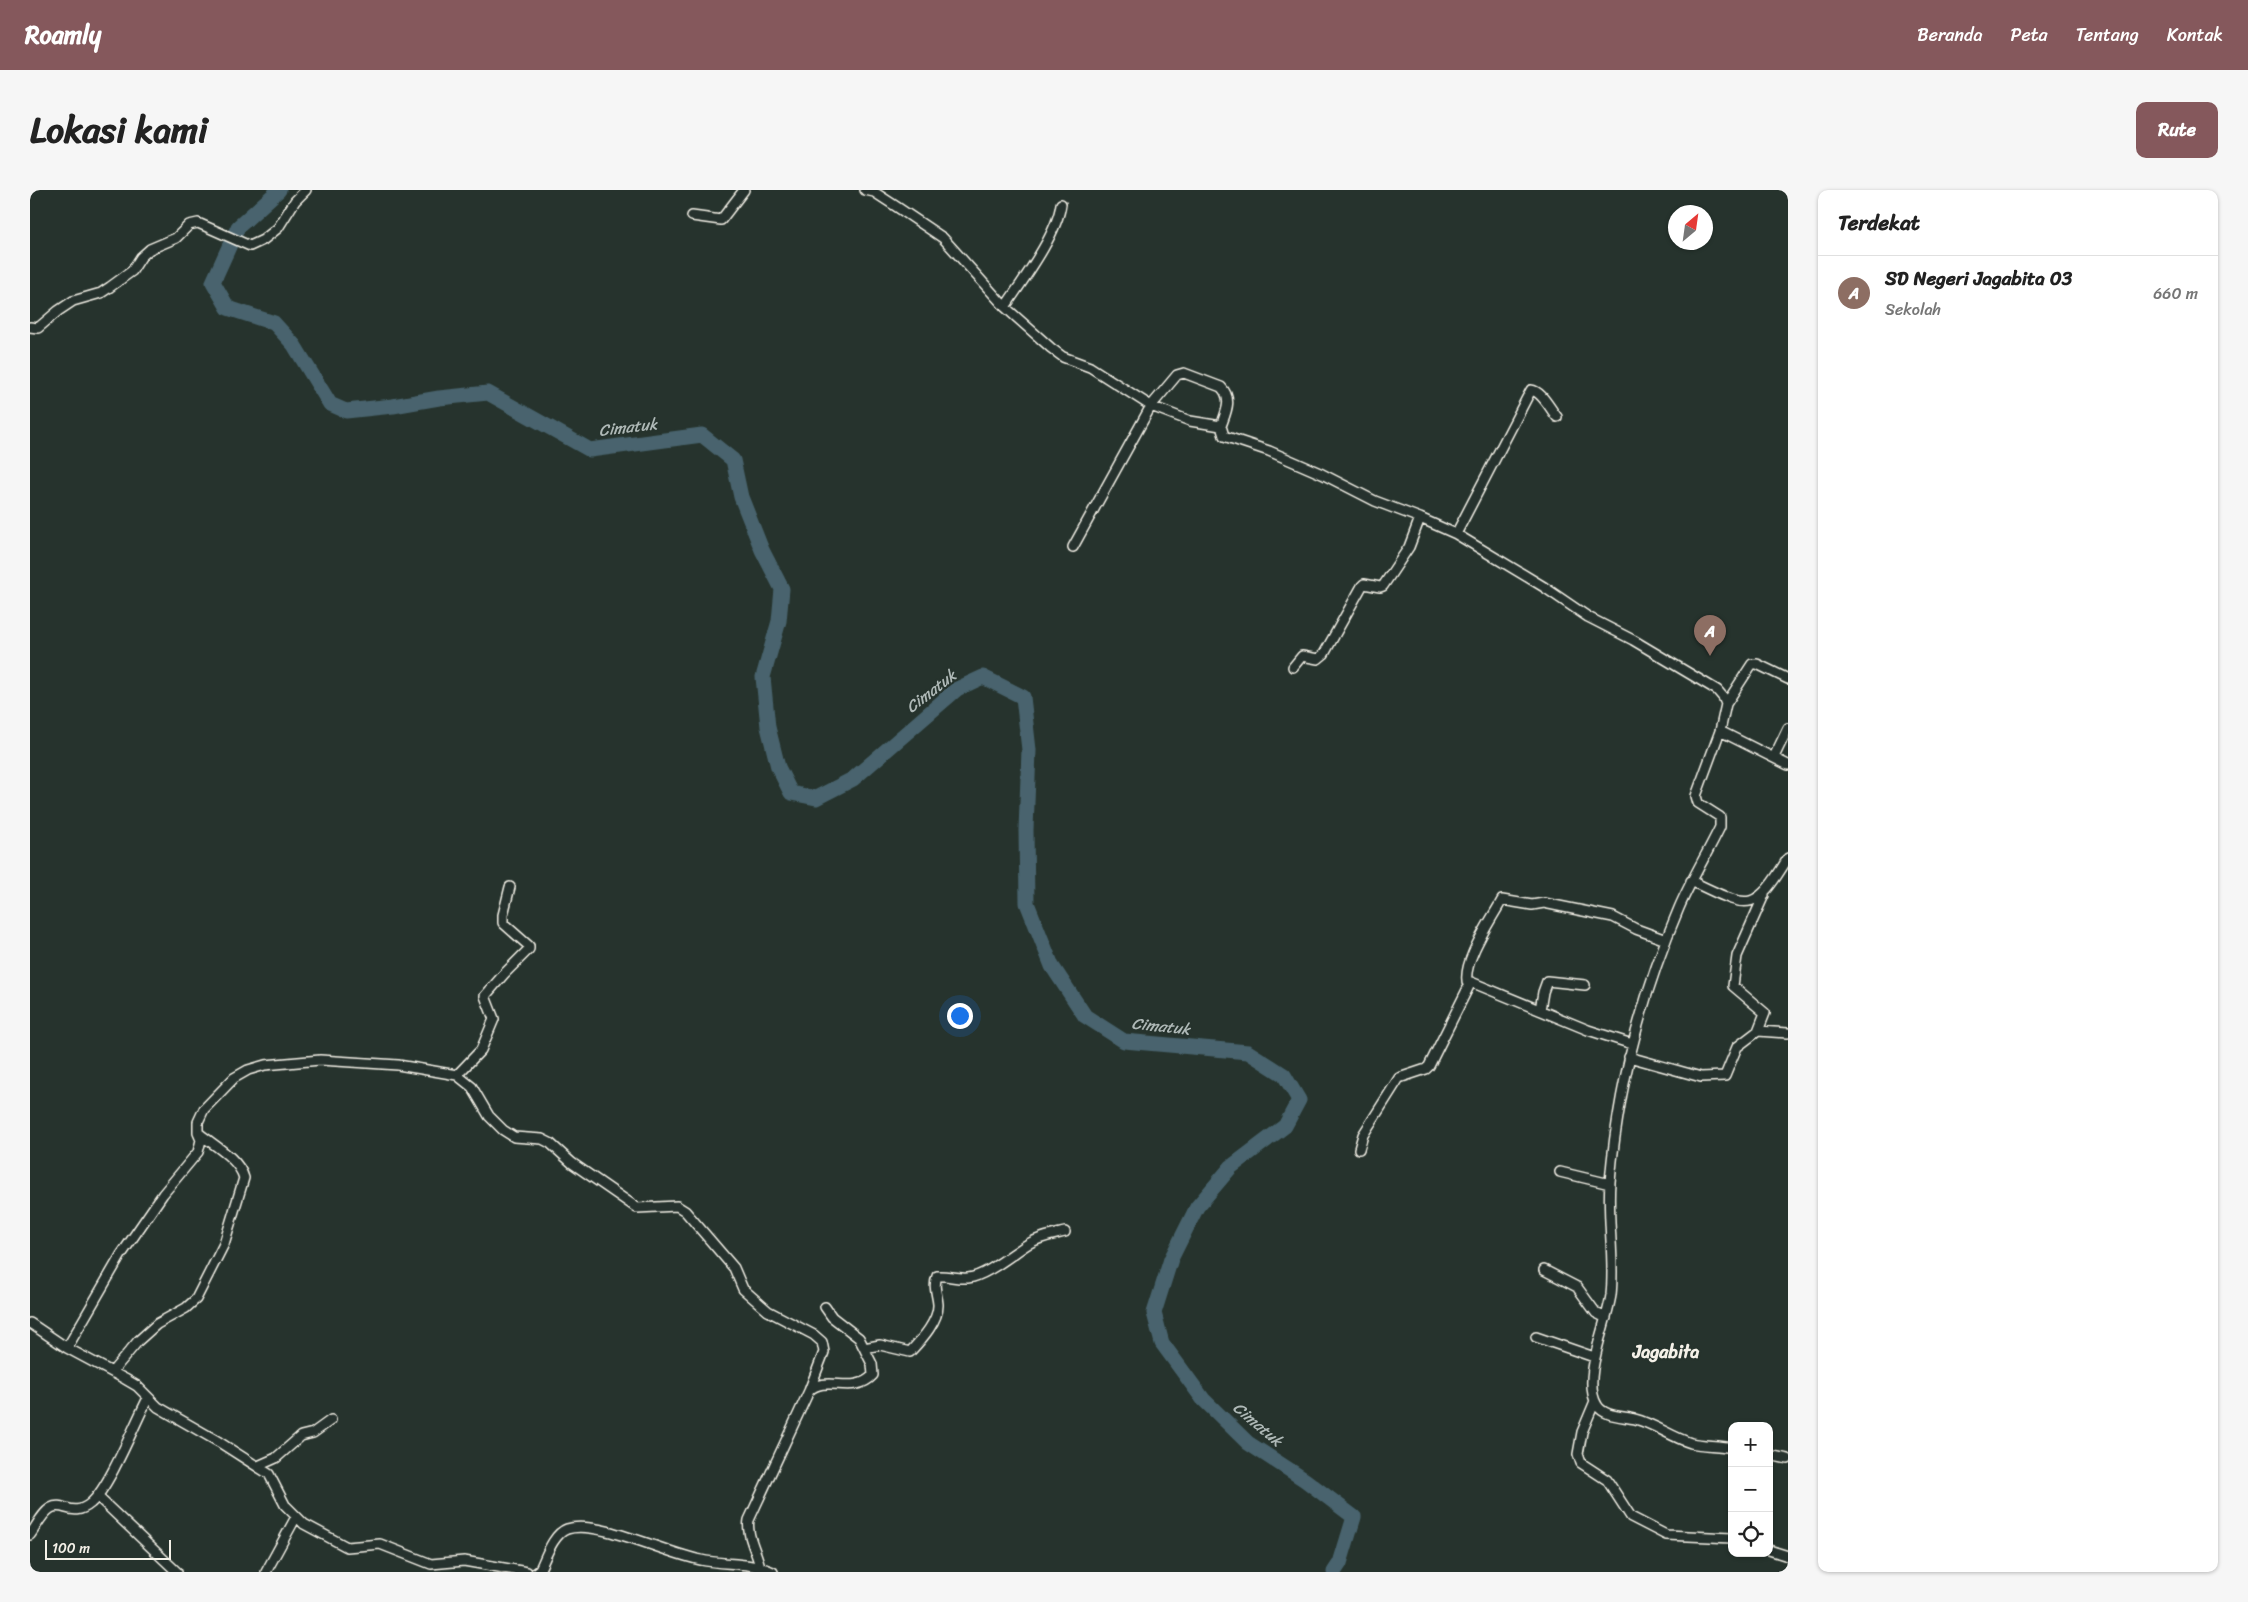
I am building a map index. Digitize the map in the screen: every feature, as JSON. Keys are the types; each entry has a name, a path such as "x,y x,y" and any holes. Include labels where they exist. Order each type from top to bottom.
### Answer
{"street":[{"path":"30,326 38,328 58,311 74,301 101,293 110,288 132,271 141,257 150,249 176,238 189,225 198,223 250,246 263,240 278,228 295,201 306,190"},
{"path":"692,216 721,220 744,190"},
{"path":"872,191 943,238 1005,307 1063,357 1090,367 1152,406 1190,421 1221,426"},
{"path":"1005,307 1037,259 1060,213 1061,204"},
{"path":"1073,547 1152,406 1177,375 1184,373 1222,387 1226,392 1229,398 1221,426 1224,436 1276,454 1375,501 1456,534 1544,587 1588,617 1656,653 1717,690 1726,704"},
{"path":"1456,534 1531,390 1536,391 1557,417"},
{"path":"1293,667 1302,656 1318,659 1324,654 1364,584 1383,586 1409,547 1420,518"},
{"path":"1728,1448 1690,1443 1641,1421 1604,1412 1595,1401 1592,1384 1594,1357 1606,1318 1613,1274 1610,1184 1617,1122 1632,1044 1644,999 1666,940 1691,881 1720,827 1720,817 1698,803 1696,796 1720,731 1726,704 1752,664 1757,664 1788,679"},
{"path":"1774,757 1788,728"},
{"path":"1720,731 1788,765"},
{"path":"1691,881 1737,901 1749,902 1764,894 1771,887 1788,858"},
{"path":"457,1075 481,1050 494,1019 485,996 529,949 529,946 503,923 502,915 510,886"},
{"path":"1629,1058 1701,1077 1725,1076 1737,1047 1758,1030 1765,1013 1734,986 1737,956 1764,894"},
{"path":"1468,985 1466,978 1476,946 1502,900 1532,905 1544,903 1614,917 1636,929 1666,940"},
{"path":"1540,1010 1542,992 1547,980 1585,985"},
{"path":"1359,1149 1364,1136 1398,1078 1430,1066 1468,985 1474,982 1588,1030 1632,1044"},
{"path":"1758,1030 1788,1033"},
{"path":"67,1348 121,1255 163,1194 198,1152 201,1140 198,1133 198,1122 204,1109 220,1091 242,1073 265,1065 320,1060 398,1065 457,1075 472,1086 489,1116 502,1130 514,1137 542,1139 550,1143 564,1153 572,1163 636,1208 677,1206 685,1211 734,1268 743,1290 768,1311 814,1335 822,1342 824,1352 809,1391 749,1520 749,1533 757,1552 760,1567"},
{"path":"112,1372 138,1341 157,1324 186,1308 196,1300 224,1244 244,1178 234,1161 198,1133"},
{"path":"1560,1172 1610,1184"},
{"path":"864,1348 880,1345 910,1352 922,1340 934,1318 938,1306 934,1284 937,1276 947,1275 968,1278 984,1272 1030,1243 1046,1236 1064,1232"},
{"path":"1544,1270 1577,1286 1596,1313 1606,1318"},
{"path":"809,1391 823,1384 856,1385 873,1376 874,1372 859,1338 832,1317 825,1308"},
{"path":"30,1323 67,1348 137,1386 148,1398 170,1414 219,1442 272,1476 284,1505 296,1517 326,1537 347,1547 380,1544 431,1564 464,1560 527,1572"},
{"path":"1536,1337 1594,1357"},
{"path":"30,1535 51,1508 56,1506 72,1511 81,1509 97,1496 148,1398"},
{"path":"1595,1401 1582,1432 1578,1454 1581,1463 1607,1480 1631,1517 1666,1535 1728,1538"},
{"path":"258,1466 276,1458 301,1436 313,1434 331,1420"},
{"path":"1773,1456 1788,1459"},
{"path":"97,1496 177,1572"},
{"path":"266,1572 296,1517"},
{"path":"536,1572 540,1569 560,1532 580,1528 617,1534 698,1560 760,1567 773,1572"},
{"path":"1773,1551 1788,1556"}],"waterway":[{"name":"Cimatuk","path":"279,190 238,227 213,282 228,308 274,323 294,345 330,404 346,411 488,393 590,450 702,435 733,460 741,497 762,550 782,589 779,621 763,677 768,727 778,767 791,793 816,798 853,779 957,689 983,677 1023,697 1029,750 1026,830 1027,903 1052,966 1085,1016 1124,1041 1248,1052 1284,1075 1299,1100 1285,1126 1231,1167 1197,1207 1171,1259 1154,1313 1162,1343 1203,1399 1248,1443 1305,1480 1354,1517 1340,1563 1334,1572"}],"place":[{"name":"SD Negeri Jagabita 03","path":"1710,656"}],"district":[{"name":"Jagabita","path":"1666,1352"}]}
